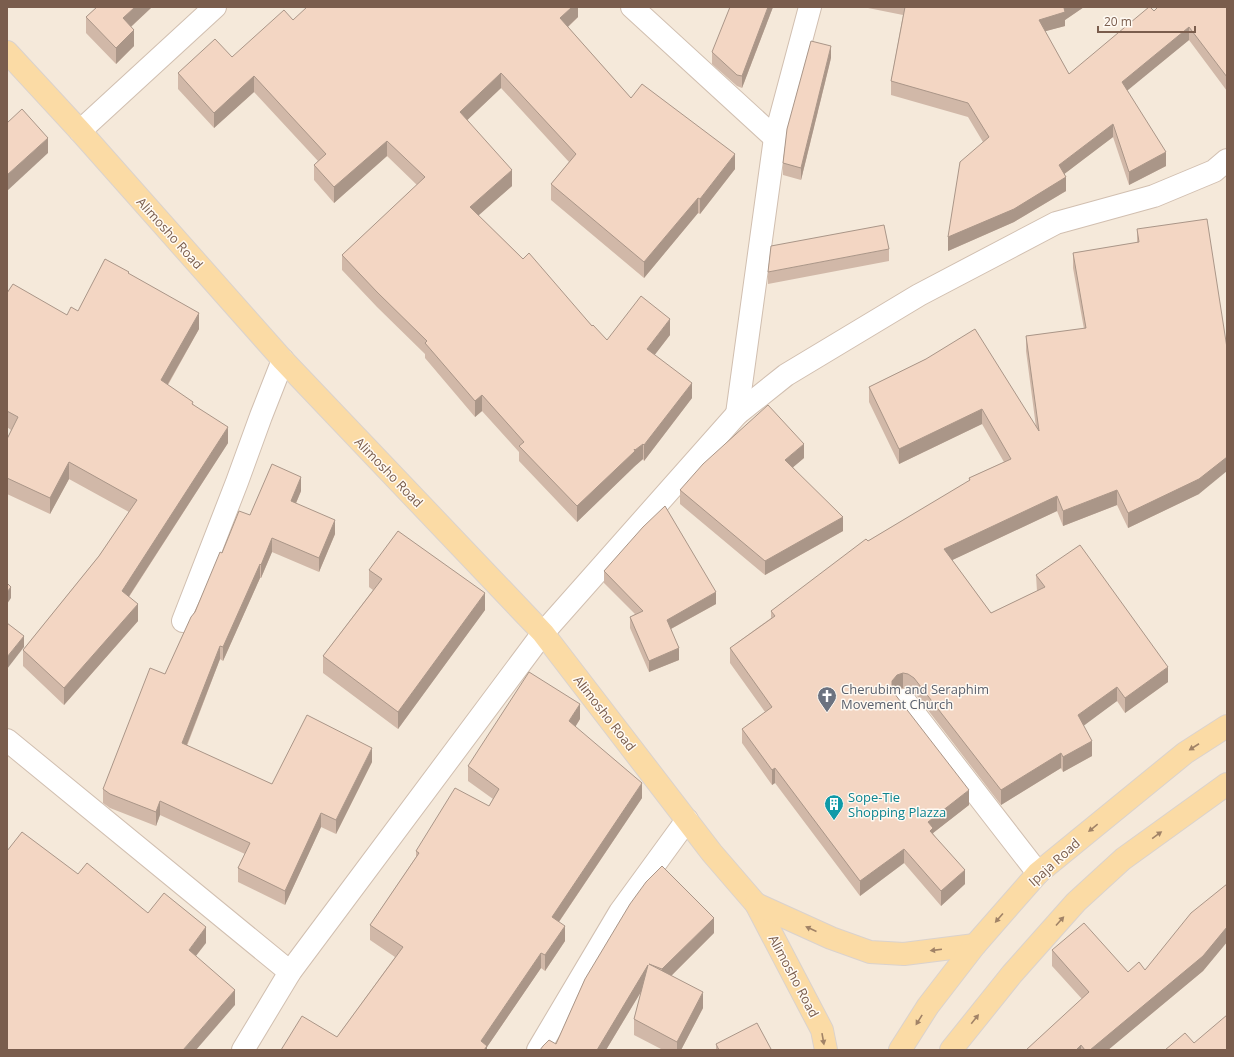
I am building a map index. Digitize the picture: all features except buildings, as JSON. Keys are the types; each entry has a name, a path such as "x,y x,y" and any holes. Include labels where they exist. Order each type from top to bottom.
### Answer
{"main road":[{"name":"Alimosho Road","path":"7,52 80,131 283,360 542,633 712,853 756,904 822,1030 826,1050"},
{"name":"Ipaja Road","path":"900,1050 928,1006 975,945 1038,873 1185,753 1227,726"},
{"path":"951,1050 1012,974 1076,902 1123,859 1227,784"},
{"name":"Alimosho Road","path":"756,904 831,938 870,952 904,954 975,945"}],"street":[{"path":"80,131 215,7"},
{"path":"632,7 776,138"},
{"path":"737,414 776,138 810,7"},
{"path":"243,1050 290,972 542,633 737,414 786,375 918,296 1056,223 1154,196 1214,171 1227,160"},
{"path":"183,621 283,360"},
{"path":"904,700 1038,873"},
{"path":"7,740 290,972"},
{"path":"538,1050 620,912 687,820"}],"shaded area":[{"path":"7,7 1227,7 1227,1050 7,1050"}],"place":[{"name":"Cherubim and Seraphim Movement Church","path":"827,713"},
{"name":"Sope-Tie Shopping Plazza","path":"834,821"}]}
